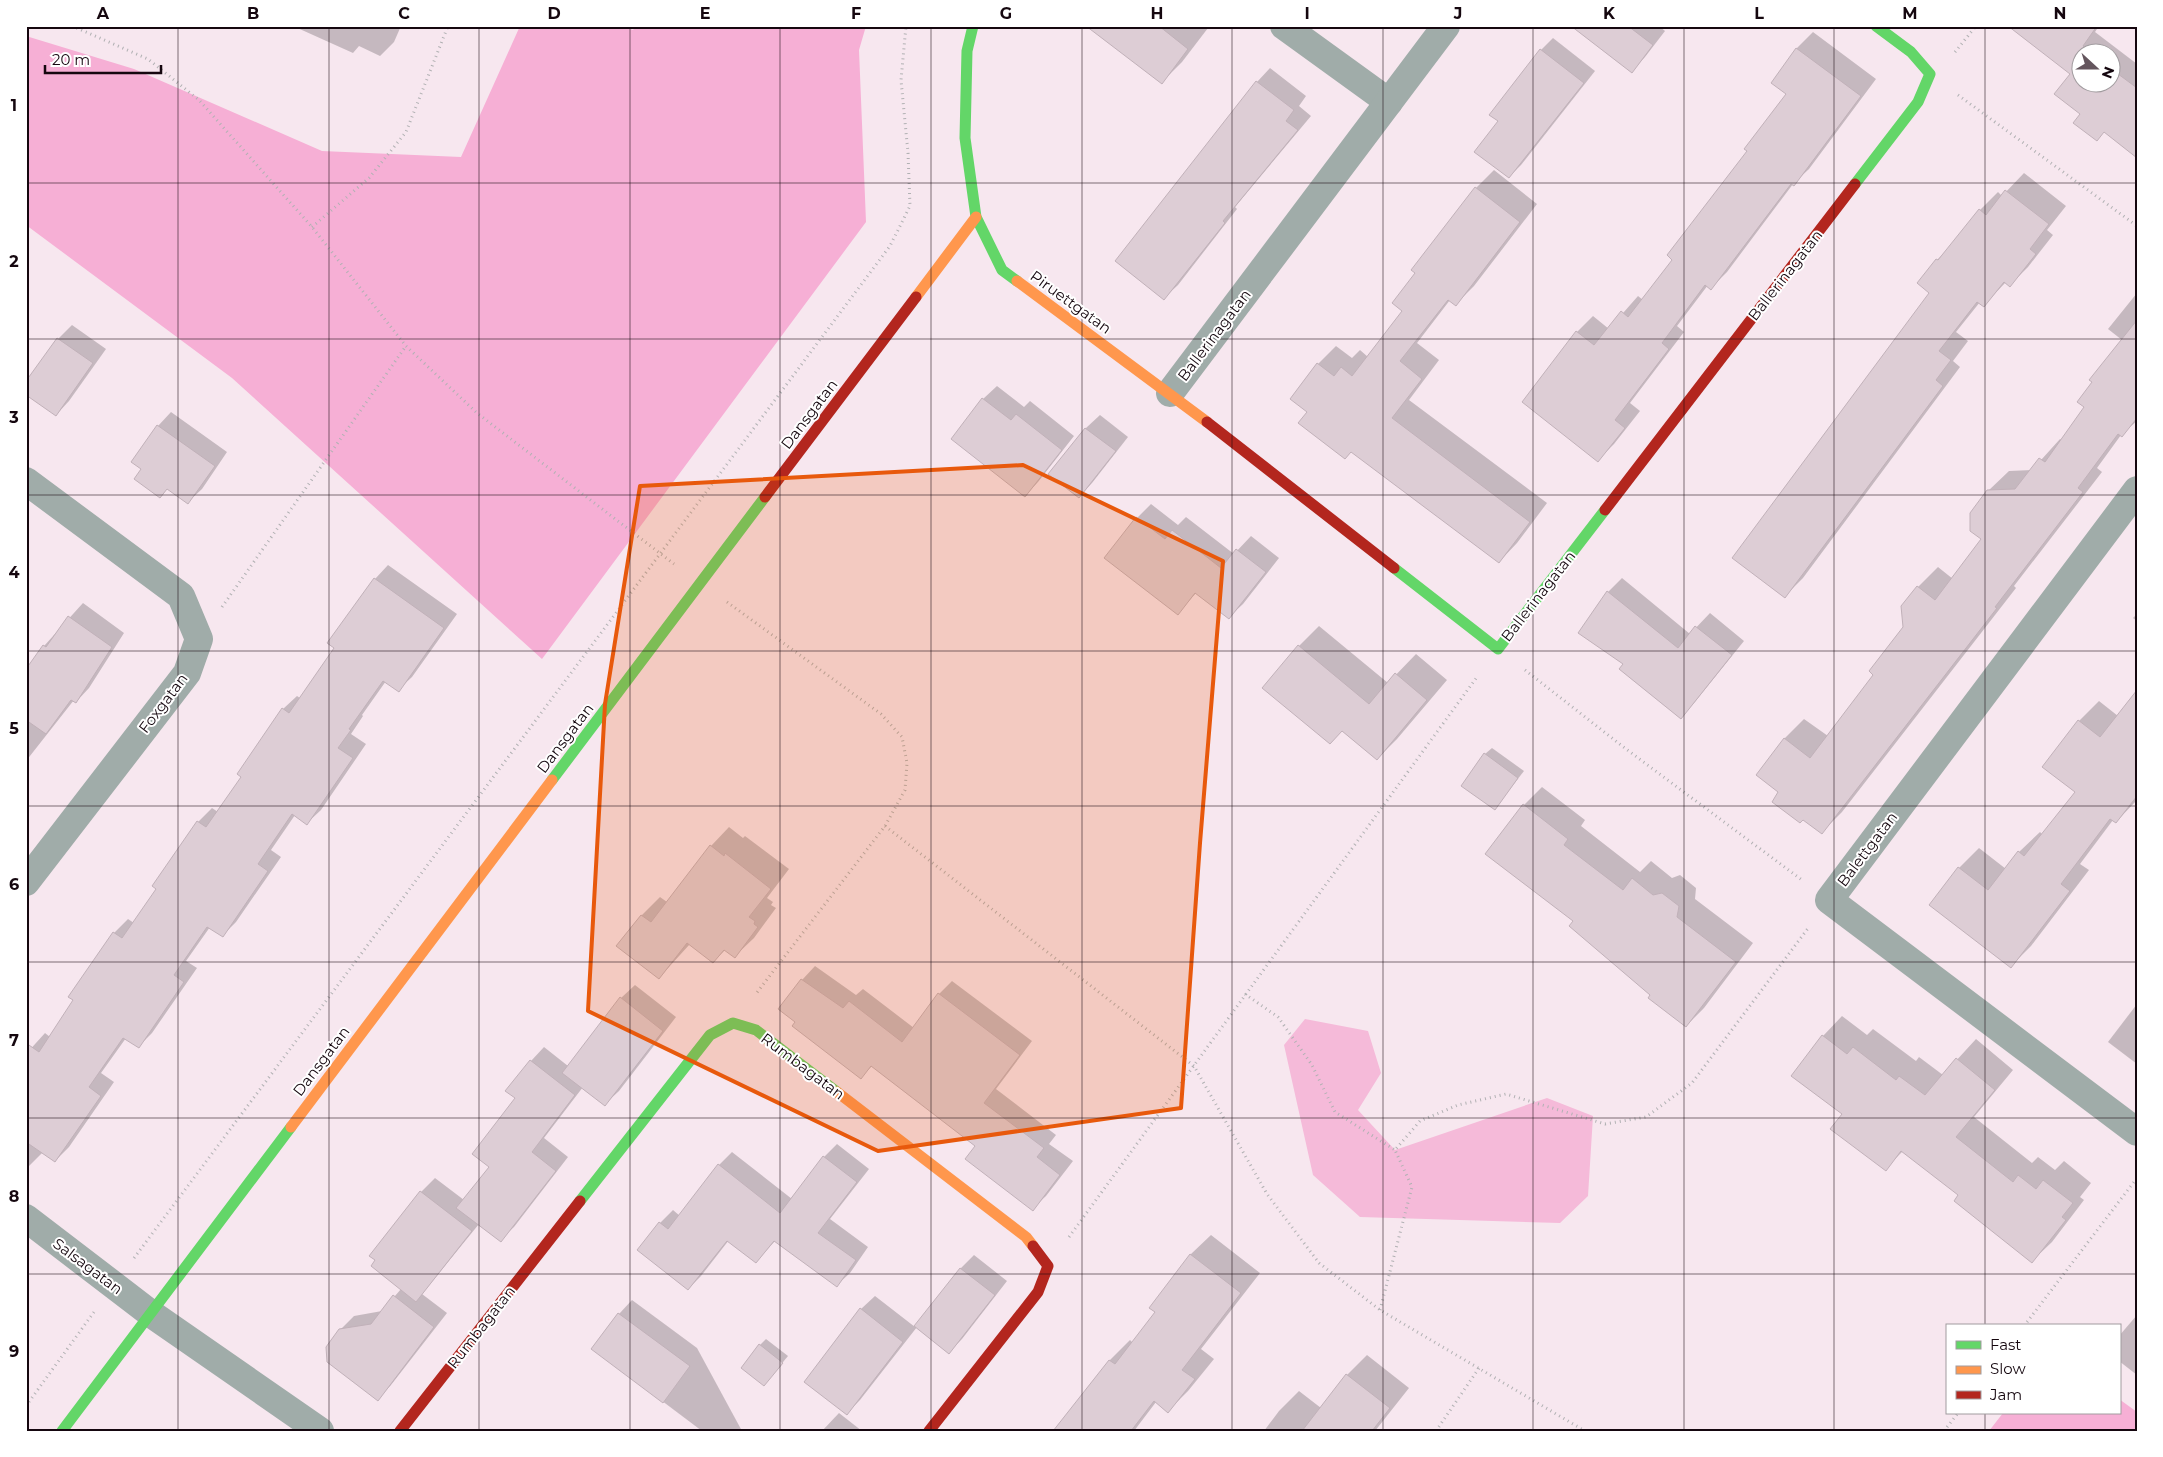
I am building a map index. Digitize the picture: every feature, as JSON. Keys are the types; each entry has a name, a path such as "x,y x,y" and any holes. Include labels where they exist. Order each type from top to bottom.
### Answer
{"street":[{"path":"973,26 967,51 965,138 976,217"},
{"path":"1284,26 1389,102"},
{"name":"Ballerinagatan","path":"1446,26 1170,393 1498,649 1918,102 1930,74"},
{"path":"1876,26 1910,52 1930,74"},
{"name":"Piruettgatan","path":"976,217 1002,270 1170,393"},
{"name":"Dansgatan","path":"62,1431 976,217"},
{"path":"26,481 181,596 199,639"},
{"name":"Balettgatan","path":"2137,490 1829,900 2137,1132"},
{"name":"Foxgatan","path":"26,882 187,673 199,639"},
{"name":"Rumbagatan","path":"400,1431 710,1035 734,1023 756,1030 1026,1237 1048,1266"},
{"name":"Salsagatan","path":"26,1218 150,1314"},
{"path":"929,1431 1038,1292 1048,1266"},
{"path":"150,1314 320,1431"}],"path":[{"path":"72,26 148,59 198,100 312,227 406,346 477,413 660,554 881,714 902,737 908,763 905,790 884,826 734,1023"},
{"path":"312,227 369,178 406,132 448,26"},
{"path":"26,1406 113,1285 890,246 910,206 908,153 901,80 906,26"},
{"path":"1930,74 2137,226"},
{"path":"199,639 406,346"},
{"path":"1048,1266 1498,649 1626,749 1829,900 1692,1083 1646,1117 1605,1124 1506,1094 1458,1104 1420,1121 1396,1150"},
{"path":"884,826 1194,1066 1267,1194 1319,1263 1380,1310 1585,1431"},
{"path":"1246,994 1278,1017 1312,1065 1335,1112 1396,1150 1412,1187 1380,1310"},
{"path":"2026,1324 2137,1178"},
{"path":"1436,1431 1479,1368"},
{"path":"1944,1431 1957,1414"}],"highlighted area":[{"path":"1023,465 1223,561 1181,1108 878,1151 588,1011 605,704 640,486"}],"shaded area":[{"path":"520,26 622,26 633,30 636,26 866,26 859,50 866,222 542,659 232,378 26,225 26,36 134,69 322,151 461,157"},
{"path":"1305,1019 1368,1031 1381,1073 1358,1110 1395,1150 1547,1098 1593,1116 1588,1196 1560,1223 1360,1217 1313,1175 1284,1045"},
{"path":"2120,1400 2137,1412 2137,1431 1989,1431 2002,1414 2120,1414"}],"building":[{"path":"1086,26 1159,26 1188,49 1162,84"},
{"path":"1571,26 1628,26 1653,45 1632,73"},
{"path":"2008,26 2097,26 2086,42 2070,42 2070,74"},
{"path":"1796,48 1861,96 1794,186 1791,184 1711,290 1705,285 1662,343 1669,349 1615,420 1625,428 1598,462 1522,402 1576,331 1594,345 1621,311 1628,317 1672,260 1667,255 1747,151 1744,149 1786,94 1771,83"},
{"path":"1540,49 1584,83 1509,178 1474,152 1498,121 1489,115"},
{"path":"2070,74 2070,92 2120,92 2120,75 2137,88 2137,158 2104,132 2097,141 2073,123 2080,114 2054,94"},
{"path":"1256,81 1294,110 1286,121 1298,130 1223,221 1225,223 1164,300 1115,261"},
{"path":"1475,187 1520,222 1456,306 1448,300 1400,361 1422,379 1392,418 1530,522 1499,563 1351,452 1345,459 1298,423 1307,412 1290,399 1317,363 1334,376 1341,367 1352,376 1402,311 1392,303 1415,273 1411,270"},
{"path":"2005,190 2049,224 2030,249 2036,254 2010,287 2004,282 1984,307 1977,302 1939,351 1951,360 1936,380 1943,386 1785,598 1732,558 1929,293 1917,283 1979,209 1986,215"},
{"path":"2137,320 2137,418 2122,437 2118,434 2078,488 2083,492 1995,607 1997,608 1822,834 1803,820 1800,823 1772,802 1778,792 1756,775 1784,738 1810,758 1873,675 1869,671 1903,627 1901,606 1917,586 1935,600 1981,539 1970,531 1970,513 1987,490 2015,489 2039,458 2045,462 2084,407 2077,402 2092,382 2089,380"},
{"path":"57,338 93,363 56,416 26,395 26,381"},
{"path":"982,398 1011,420 1016,414 1062,450 1025,497 951,439"},
{"path":"157,425 215,466 188,504 167,489 160,498 134,479 141,469 131,462"},
{"path":"1085,428 1116,451 1079,498 1048,474"},
{"path":"1136,517 1165,539 1172,530 1221,568 1236,549 1266,572 1229,619 1195,593 1178,615 1104,558"},
{"path":"374,578 444,628 399,692 383,681 338,748 353,758 307,825 292,814 258,864 268,871 223,937 207,927 174,975 184,982 139,1048 123,1038 89,1087 101,1096 55,1162 26,1142 26,1043 39,1052 73,1000 68,997 113,932 122,938 156,889 152,886 197,821 206,827 241,777 237,774 282,708 289,713 334,648 327,643"},
{"path":"1607,591 1678,648 1695,626 1732,655 1681,719 1619,669 1623,664 1578,633"},
{"path":"68,616 112,647 76,703 71,700 46,734 26,720 26,669 43,645 46,647"},
{"path":"1298,645 1369,704 1395,673 1427,700 1377,760 1342,731 1330,744 1262,688"},
{"path":"2137,690 2137,796 2116,823 2110,819 2061,884 2070,891 2011,968 1929,905 1958,867 1988,890 2018,851 2024,856 2075,792 2042,767 2078,720 2100,737"},
{"path":"1484,753 1518,778 1495,810 1461,786"},
{"path":"1523,804 1568,839 1564,845 1623,890 1632,878 1653,895 1662,893 1679,906 1677,917 1736,962 1686,1027 1648,998 1650,995 1569,926 1573,921 1485,854"},
{"path":"710,845 724,856 725,853 771,889 749,917 755,921 754,924 758,927 735,958 724,950 713,963 687,943 659,979 616,946 641,915 651,922"},
{"path":"801,979 843,1008 849,1001 902,1042 938,993 1020,1055 984,1103 1044,1148 1037,1157 1060,1175 1033,1211 965,1159 975,1146 871,1066 861,1079 792,1026 795,1022 778,1009"},
{"path":"620,997 663,1031 605,1106 562,1073"},
{"path":"1822,1035 1847,1054 1853,1047 1896,1080 1899,1076 1925,1095 1956,1058 1995,1090 1956,1137 2013,1182 2018,1175 2036,1189 2043,1180 2073,1203 2062,1217 2066,1220 2032,1263 1954,1201 1958,1195 1901,1151 1886,1171 1830,1129 1842,1114 1791,1076"},
{"path":"530,1060 575,1095 532,1152 556,1171 501,1242 456,1208 489,1167 472,1154 515,1098 505,1091"},
{"path":"823,1156 857,1182 818,1233 856,1260 837,1287 774,1241 756,1263 727,1241 688,1290 637,1250 659,1222 668,1229 718,1164 780,1213"},
{"path":"420,1191 472,1231 416,1302 371,1266 375,1260 369,1256"},
{"path":"1190,1254 1241,1293 1182,1370 1195,1379 1168,1413 1154,1401 1131,1431 1053,1431 1109,1360 1115,1364 1155,1312 1149,1308"},
{"path":"960,1268 995,1295 949,1354 914,1326"},
{"path":"393,1295 434,1327 378,1401 327,1362 326,1347 339,1329 371,1324"},
{"path":"860,1308 903,1342 847,1415 804,1382"},
{"path":"618,1313 690,1366 663,1403 591,1349"},
{"path":"759,1344 783,1363 764,1386 741,1368"},
{"path":"1346,1374 1390,1408 1372,1431 1302,1431"}],"traffic: fast":[{"path":"973,26 967,51 965,138 976,217 1002,270 1017,281"},
{"path":"1855,184 1918,102 1930,74 1911,52 1876,26"},
{"path":"552,780 765,497"},
{"path":"1394,568 1498,649 1605,510"},
{"path":"580,1201 710,1035 733,1023 756,1030 837,1092"},
{"path":"62,1431 291,1127"}],"traffic: slow":[{"path":"916,297 976,217"},
{"path":"1017,281 1207,422"},
{"path":"291,1127 552,780"},
{"path":"837,1092 1026,1237 1033,1246"}],"traffic: jam":[{"path":"1605,510 1855,184"},
{"path":"765,497 916,297"},
{"path":"1207,422 1394,568"},
{"path":"400,1431 580,1201"},
{"path":"929,1431 1038,1292 1048,1266 1033,1246"}]}
